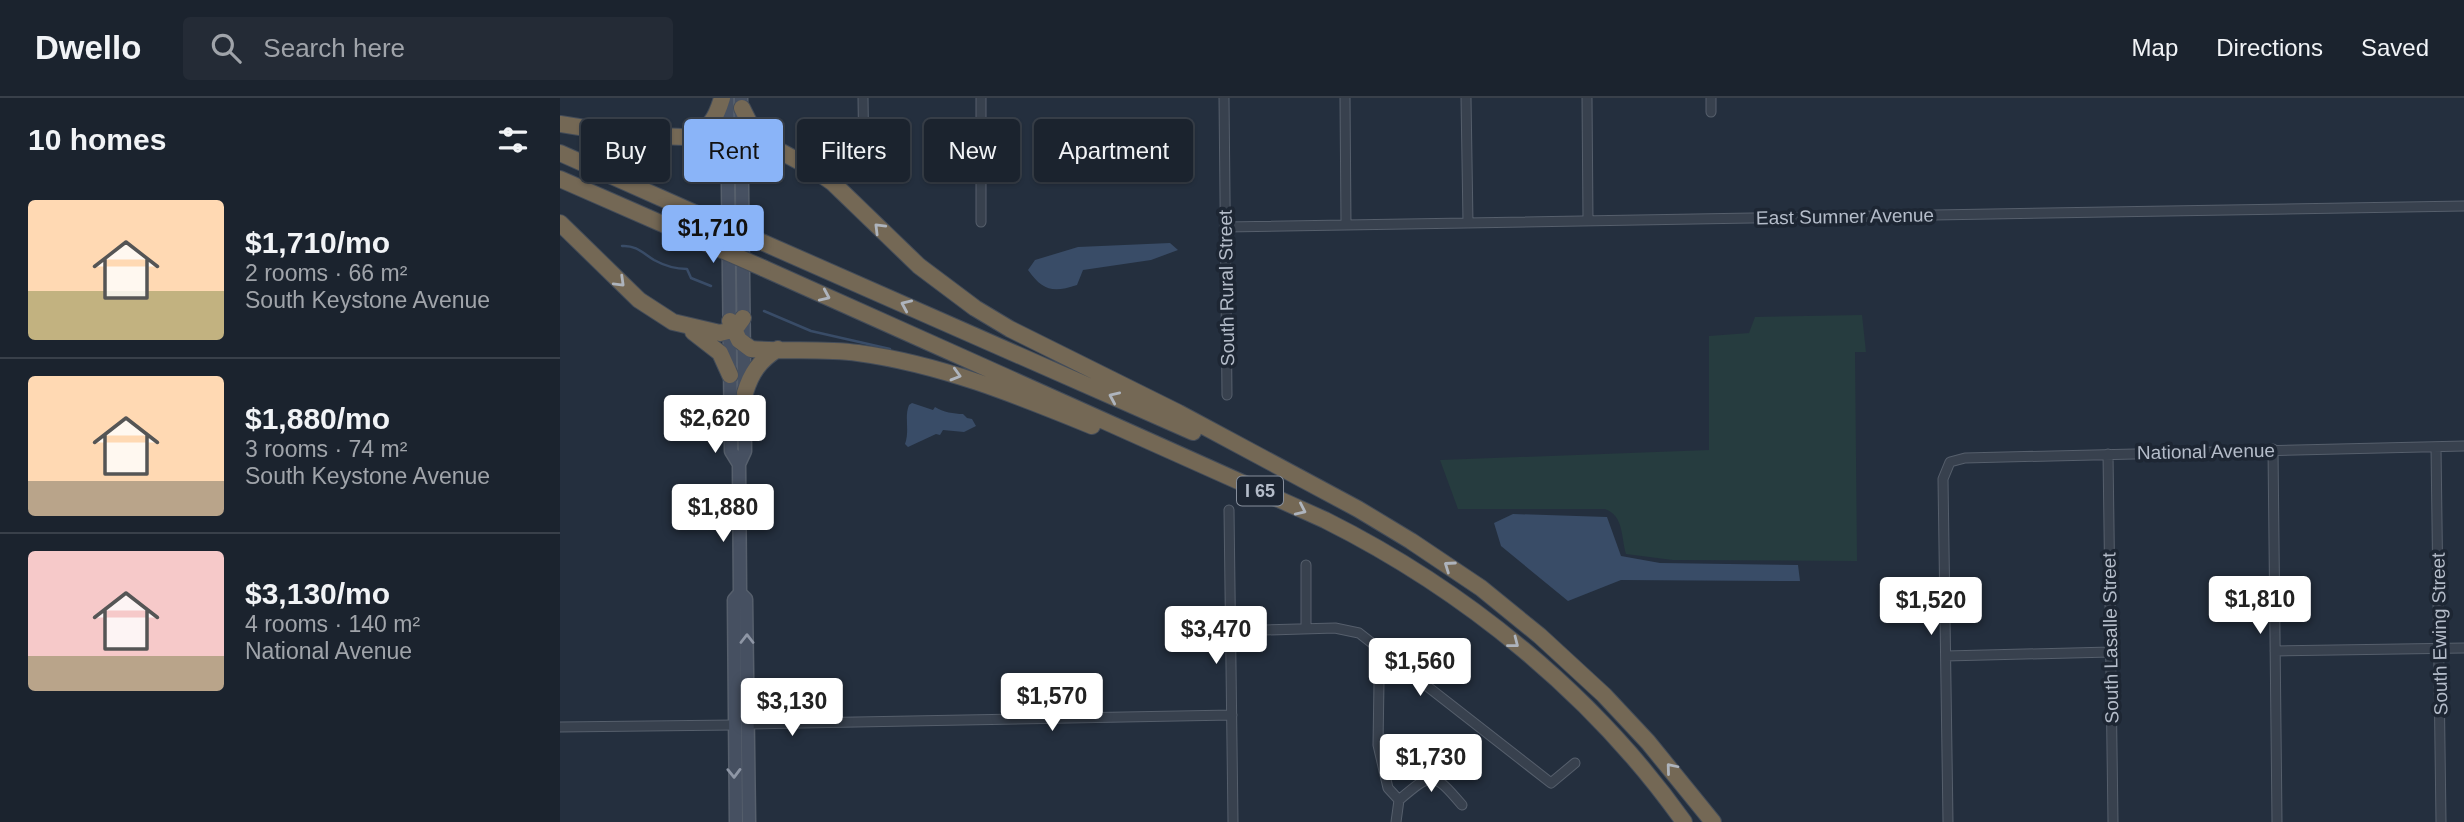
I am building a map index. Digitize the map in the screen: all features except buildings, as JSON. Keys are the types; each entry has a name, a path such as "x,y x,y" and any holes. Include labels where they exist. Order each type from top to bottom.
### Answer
{"highway":[{"path":"681,137 701,131 710,124 717,114 722,98"},
{"path":"742,103 759,138 833,183 911,259 975,308 1010,329 1179,413 1289,473"},
{"path":"560,124 629,135 684,137"},
{"name":"I 65","path":"560,153 1289,473 1358,509 1473,583 1532,629 1618,709 1671,768 1713,822"},
{"path":"783,155 790,157"},
{"name":"I 65","path":"560,178 1274,497 1383,551 1439,586 1554,677 1612,734 1684,822"},
{"path":"560,223 639,300 685,327 720,353 730,375"},
{"path":"685,327 715,333 734,325 744,345 751,349 857,353 957,375 1006,391 1274,497"},
{"path":"745,393 750,376 765,357 778,349"}],"main road":[{"path":"727,98 730,119"},
{"path":"735,182 731,451 739,464"},
{"path":"736,822 734,600 740,593 739,464 745,451 744,345"},
{"path":"740,593 746,599 749,822"}],"street":[{"path":"863,98 863,119"},
{"path":"981,98 981,222"},
{"name":"South Rural Street","path":"1224,98 1227,395"},
{"path":"1345,98 1346,224"},
{"path":"1466,98 1468,223"},
{"path":"1587,98 1588,220"},
{"path":"1711,98 1711,112"},
{"name":"East Sumner Avenue","path":"1226,227 2464,206"},
{"name":"National Avenue","path":"1946,656 1943,479 1950,462 1959,458 2464,446"},
{"name":"South Ewing Street","path":"2437,447 2441,822"},
{"path":"2273,449 2277,822"},
{"name":"South Lasalle Street","path":"2108,454 2113,822"},
{"path":"1228,510 1233,822"},
{"path":"1306,565 1306,628"},
{"path":"1231,631 1335,628 1359,633 1551,783 1575,763"},
{"path":"2275,651 2464,648"},
{"path":"1948,822 1946,656 2110,652"},
{"path":"1392,657 1379,682 1378,745 1388,789 1399,800"},
{"path":"747,724 1232,715"},
{"path":"560,727 734,725"},
{"path":"1396,822 1399,800 1419,782 1433,779 1443,783 1462,805"}],"green space":[{"path":"1862,315 1866,352 1855,352 1857,561 1673,560 1626,554 1619,522 1605,509 1458,509 1440,460 1709,450 1709,336 1749,333 1755,317"}],"water":[{"path":"1170,243 1178,250 1151,260 1083,270 1077,285 1061,289 1044,286 1028,270 1035,260 1078,247"},
{"path":"912,403 933,410 935,407 963,414 972,419 976,426 964,432 943,430 940,435 936,434 908,447 905,444 907,414"},
{"path":"1513,514 1607,517 1621,556 1660,563 1798,565 1800,581 1621,580 1568,601 1501,546 1494,523"}],"waterway":[{"path":"622,246 635,248 666,265 687,269 691,278 711,286"},
{"path":"764,311 811,331 890,349"}]}
